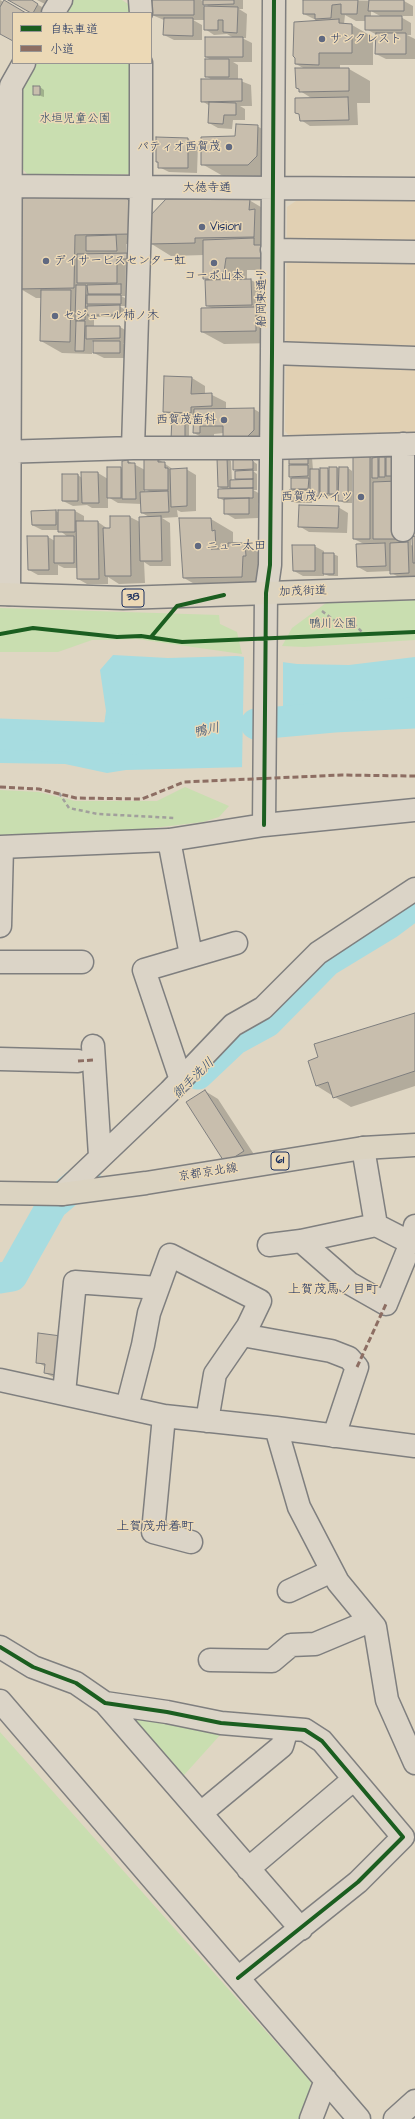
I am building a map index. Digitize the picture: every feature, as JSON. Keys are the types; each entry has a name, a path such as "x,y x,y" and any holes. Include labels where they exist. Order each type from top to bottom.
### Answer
{"main road":[{"name":"加茂街道","path":"4,594 123,598 415,588"},
{"name":"京都京北線","path":"0,1193 62,1194 146,1183 363,1148 415,1145"}],"street":[{"path":"55,12 61,0"},
{"path":"140,0 141,12"},
{"name":"船岡東通り","path":"264,825 266,593 270,565 274,0"},
{"path":"4,594 6,185 5,82 23,64"},
{"path":"133,448 141,188 141,64"},
{"name":"大徳寺通","path":"6,185 141,188 415,189"},
{"path":"272,250 415,252"},
{"path":"272,353 415,358"},
{"path":"5,452 133,448 271,448 409,444 402,530"},
{"path":"0,926 1,847 169,840 264,825 415,810"},
{"path":"169,840 191,955"},
{"path":"62,1194 181,1080 233,1025 263,1008 318,954 415,889"},
{"path":"181,1080 144,970 236,943"},
{"path":"0,962 82,962"},
{"path":"0,1059 85,1053 100,1156"},
{"path":"363,1148 376,1225"},
{"path":"269,1245 301,1241 376,1225 413,1234 386,1304 350,1283 301,1241"},
{"path":"127,1408 143,1345 148,1313 170,1255 260,1301 242,1334 215,1374 207,1421"},
{"path":"64,1393 76,1282 158,1288"},
{"path":"242,1334 331,1351 349,1358 357,1367 334,1436"},
{"path":"0,1380 164,1416 276,1428 415,1446"},
{"path":"164,1416 152,1532 191,1542"},
{"path":"276,1428 299,1507 338,1582 375,1627 387,1700 415,1763"},
{"path":"289,1591 332,1571"},
{"path":"210,1660 272,1661 291,1645 315,1644 370,1621"},
{"path":"0,1647 33,1667 76,1683 105,1703 301,1929"},
{"path":"0,1701 359,2119"},
{"path":"105,1703 167,1712 221,1723 305,1730 322,1741 403,1837 358,1882 238,1978"},
{"path":"201,1813 282,1746 287,1729"},
{"path":"248,1869 354,1779"},
{"path":"310,2119 326,2080"},
{"path":"394,2119 415,2101"}],"path":[{"path":"320,610 335,621 355,626 365,635"},
{"path":"357,635 373,634"},
{"path":"146,636 158,638"},
{"path":"58,793 68,808 90,812 188,819 194,837"}],"shaded area":[{"path":"296,201 415,201 415,437 292,439 285,431 287,207"}],"green space":[{"path":"70,0 122,0 131,6 131,12 63,12"},
{"name":"水垣児童公園","path":"32,64 131,64 130,174 28,175 20,166 18,89"},
{"name":"鴨川公園","path":"415,600 415,640 304,647 282,646 292,628 326,603"},
{"path":"0,608 219,615 220,624 237,632 242,654 137,639 92,640 58,652 0,652"},
{"path":"185,787 229,806 219,817 203,822 128,831 0,836 0,790 39,792 75,801 157,801"},
{"path":"111,1710 230,1724 176,1784"},
{"path":"0,1732 311,2082 303,2119 0,2119"}],"water":[{"path":"113,655 168,658 237,656 297,664 349,665 415,657 415,704 323,713 278,726 248,767 126,770 107,773 65,764 0,763 0,748 52,747 90,741 104,725 106,711 100,670"}],"pier":[{"path":"244,655 283,660 283,727 279,728 249,769 242,769"}],"building":[{"path":"4,0 24,12 12,12 12,40 0,34 0,7"},
{"path":"8,0 32,0 38,4 34,12 29,12"},
{"path":"152,0 194,0 194,15 152,15"},
{"path":"203,0 234,0 234,4 203,5"},
{"path":"303,0 358,0 357,14 341,14 341,4 332,5 331,18 315,19 315,14 303,14"},
{"path":"369,0 404,0 404,11 368,11"},
{"path":"204,6 238,7 237,33 223,32 223,20 218,20 218,30 204,30"},
{"path":"365,16 402,16 402,30 365,30"},
{"path":"164,18 193,18 193,36 163,35"},
{"name":"サンクレスト","path":"339,19 339,23 352,24 352,53 319,53 319,65 295,64 295,58 293,56 294,22"},
{"path":"376,33 406,33 406,54 375,54"},
{"path":"205,37 243,37 243,57 205,57"},
{"path":"205,59 229,59 229,77 205,77"},
{"path":"295,68 349,68 349,91 299,92 299,89 296,88"},
{"path":"201,79 242,79 242,101 201,102"},
{"path":"33,86 40,86 40,95 33,95"},
{"path":"348,97 349,120 300,121 299,114 295,113 295,98"},
{"path":"209,102 236,103 236,115 224,115 223,124 208,123"},
{"name":"パティオ西賀茂","path":"236,124 258,125 257,156 248,165 201,165 201,137 235,136"},
{"path":"156,137 188,138 188,168 158,168 158,162 156,162"},
{"name":"デイサービスセンター虹","path":"25,196 127,198 131,204 131,234 75,235 74,288 18,289 18,205"},
{"name":"Vision1","path":"166,199 250,199 249,210 255,209 254,237 195,238 195,243 149,244 149,217"},
{"path":"116,235 117,251 86,251 86,236"},
{"name":"コーポ山本","path":"254,238 254,245 261,245 261,258 226,258 223,279 203,279 203,240"},
{"path":"131,253 131,259 117,259 117,283 77,283 77,254"},
{"path":"251,279 252,305 206,306 205,280"},
{"path":"121,284 121,294 88,294 87,285"},
{"path":"76,285 86,285 85,320 75,320"},
{"name":"セジュール柿ノ木","path":"41,290 71,290 70,342 40,341"},
{"path":"87,295 121,295 121,304 87,304"},
{"path":"120,305 120,315 87,315 87,306"},
{"path":"256,307 256,331 201,332 201,308"},
{"path":"76,321 85,321 84,351 75,351"},
{"path":"86,326 120,326 120,338 86,339"},
{"path":"93,341 120,341 120,353 93,353"},
{"path":"164,376 192,377 191,394 212,393 212,406 191,407 191,413 163,412"},
{"name":"西賀茂歯科","path":"254,408 254,430 247,437 223,439 223,426 200,426 200,433 193,433 194,409"},
{"path":"172,416 185,416 185,440 171,440"},
{"path":"308,453 308,464 289,464 289,458"},
{"path":"248,456 253,461 253,469 233,470 233,457"},
{"name":"西賀茂ハイツ","path":"353,456 370,456 370,539 353,539"},
{"path":"227,457 228,487 218,487 217,458"},
{"path":"378,457 378,478 372,478 372,458"},
{"path":"379,457 385,457 385,477 379,477"},
{"path":"386,457 393,457 393,476 386,476"},
{"path":"144,458 158,458 158,462 165,462 165,468 168,468 168,490 144,490"},
{"path":"128,460 128,463 135,463 136,499 122,499 122,461"},
{"path":"289,465 308,465 308,476 289,477"},
{"path":"107,467 121,467 121,498 107,498"},
{"path":"329,467 337,467 337,494 329,494"},
{"path":"339,467 348,467 348,501 338,501"},
{"path":"187,468 187,506 171,507 170,469"},
{"path":"320,468 328,468 328,494 320,494"},
{"path":"310,469 319,469 319,496 310,496"},
{"path":"253,470 253,479 235,479 235,471"},
{"path":"81,472 98,472 99,503 82,503"},
{"path":"62,474 78,474 78,501 62,501"},
{"path":"291,478 309,478 308,489 291,489"},
{"path":"253,479 253,488 230,488 230,480"},
{"path":"398,481 398,539 373,539 373,482"},
{"path":"253,488 253,498 218,498 218,489"},
{"path":"290,490 308,490 308,501 291,501"},
{"path":"168,491 169,512 141,513 140,492"},
{"path":"249,498 249,514 224,514 224,499"},
{"path":"299,505 339,506 338,528 298,527"},
{"path":"56,510 56,525 32,525 31,511"},
{"path":"58,510 75,510 75,532 58,532"},
{"path":"110,516 130,516 131,576 105,576 103,528 110,528"},
{"path":"161,516 162,561 140,561 139,517"},
{"name":"ニュー太田","path":"179,518 211,518 212,531 215,530 216,548 211,549 228,549 228,543 245,543 246,556 243,556 242,577 183,578"},
{"path":"76,521 98,521 99,579 77,579"},
{"path":"27,536 48,536 49,570 28,570"},
{"path":"54,536 74,536 74,563 54,563"},
{"path":"415,536 415,563 413,563 412,537"},
{"path":"408,542 409,573 390,574 390,543"},
{"path":"385,543 386,566 357,567 356,544"},
{"path":"292,545 315,545 315,571 293,571"},
{"path":"323,553 334,553 334,574 323,574"},
{"path":"415,1013 415,1071 333,1098 328,1082 316,1086 308,1061 318,1057 314,1044"},
{"path":"205,1090 244,1151 225,1163 186,1102"},
{"path":"38,1333 61,1336 56,1375 44,1373 45,1364 36,1363"}],"waterway":[{"name":"鴨川","path":"256,724 334,717 415,713"},
{"name":"鴨川","path":"0,734 134,739"},
{"name":"御手洗川","path":"198,1074 234,1040 267,1022 327,961 388,924 415,904"},
{"name":"御手洗川","path":"0,1278 12,1276 52,1205 85,1177"}],"marked path":[{"path":"0,787 39,789 76,798 142,799 184,782 342,775 415,776"},
{"path":"78,1061 94,1060"},
{"path":"357,1367 386,1304"}],"cycle path":[{"path":"264,825 266,593 270,565 274,0"},
{"path":"151,637 177,606 224,595"},
{"path":"0,634 33,628 117,637 141,636 182,642 415,632"},
{"path":"0,1647 33,1667 76,1683 105,1703 167,1712 221,1723 305,1730 322,1741 403,1837 358,1882 238,1978"}],"place":[{"name":"サンクレスト","path":"322,39"},
{"name":"パティオ西賀茂","path":"229,147"},
{"name":"Vision1","path":"202,227"},
{"name":"デイサービスセンター虹","path":"46,261"},
{"name":"コーポ山本","path":"214,263"},
{"name":"セジュール柿ノ木","path":"55,316"},
{"name":"西賀茂歯科","path":"224,420"},
{"name":"西賀茂ハイツ","path":"361,497"},
{"name":"ニュー太田","path":"198,546"}],"district":[{"name":"上賀茂馬ノ目町","path":"333,1290"},
{"name":"上賀茂舟着町","path":"155,1527"}]}
